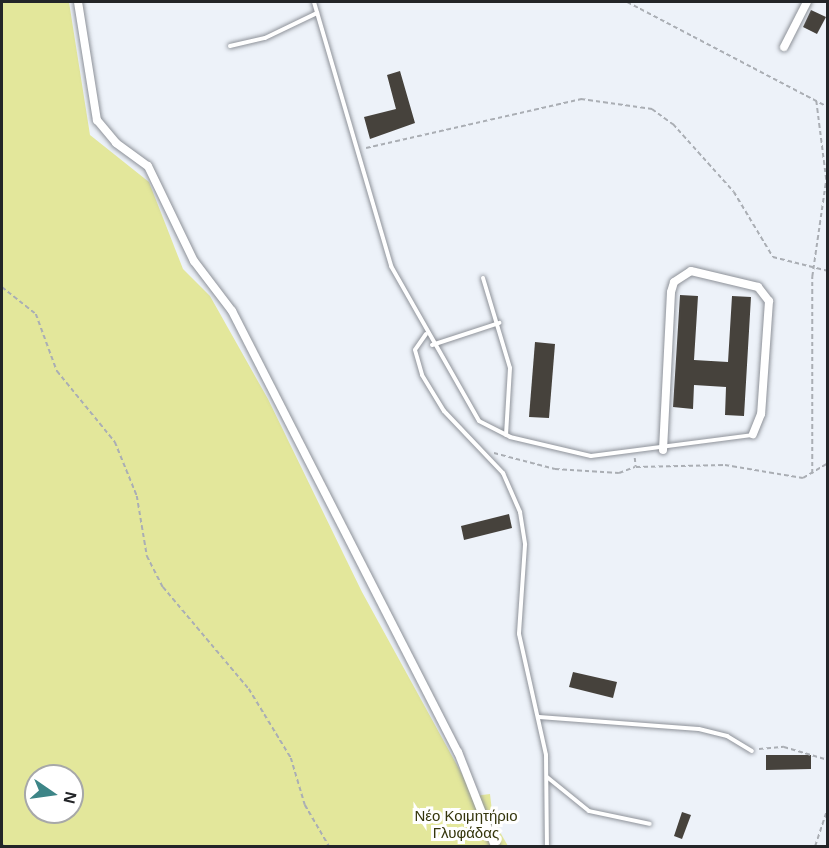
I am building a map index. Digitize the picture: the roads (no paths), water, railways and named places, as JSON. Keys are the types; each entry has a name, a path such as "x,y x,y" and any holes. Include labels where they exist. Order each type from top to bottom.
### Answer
{"street":[{"path":"78,2 97,120 116,143 148,166 194,261 232,310 458,752 495,846"},
{"path":"784,46 807,2"},
{"path":"663,450 671,292 674,282 691,271 765,291 761,414 753,434"}],"lane":[{"path":"314,2 391,266 432,345 468,407 506,435 591,456 663,450 753,434"},
{"path":"230,46 265,38 317,13"},
{"path":"483,278 499,324 510,368 506,435"},
{"path":"432,345 499,324"},
{"path":"426,334 415,350 422,375 444,411 487,455 520,512 525,545 519,634 539,717 547,777 547,846"},
{"path":"539,717 714,731 752,751"},
{"path":"547,777 589,811 650,824"}],"park label":[{"name":"Νέο Κοιμητήριο Γλυφάδας","path":"466,824"}]}
